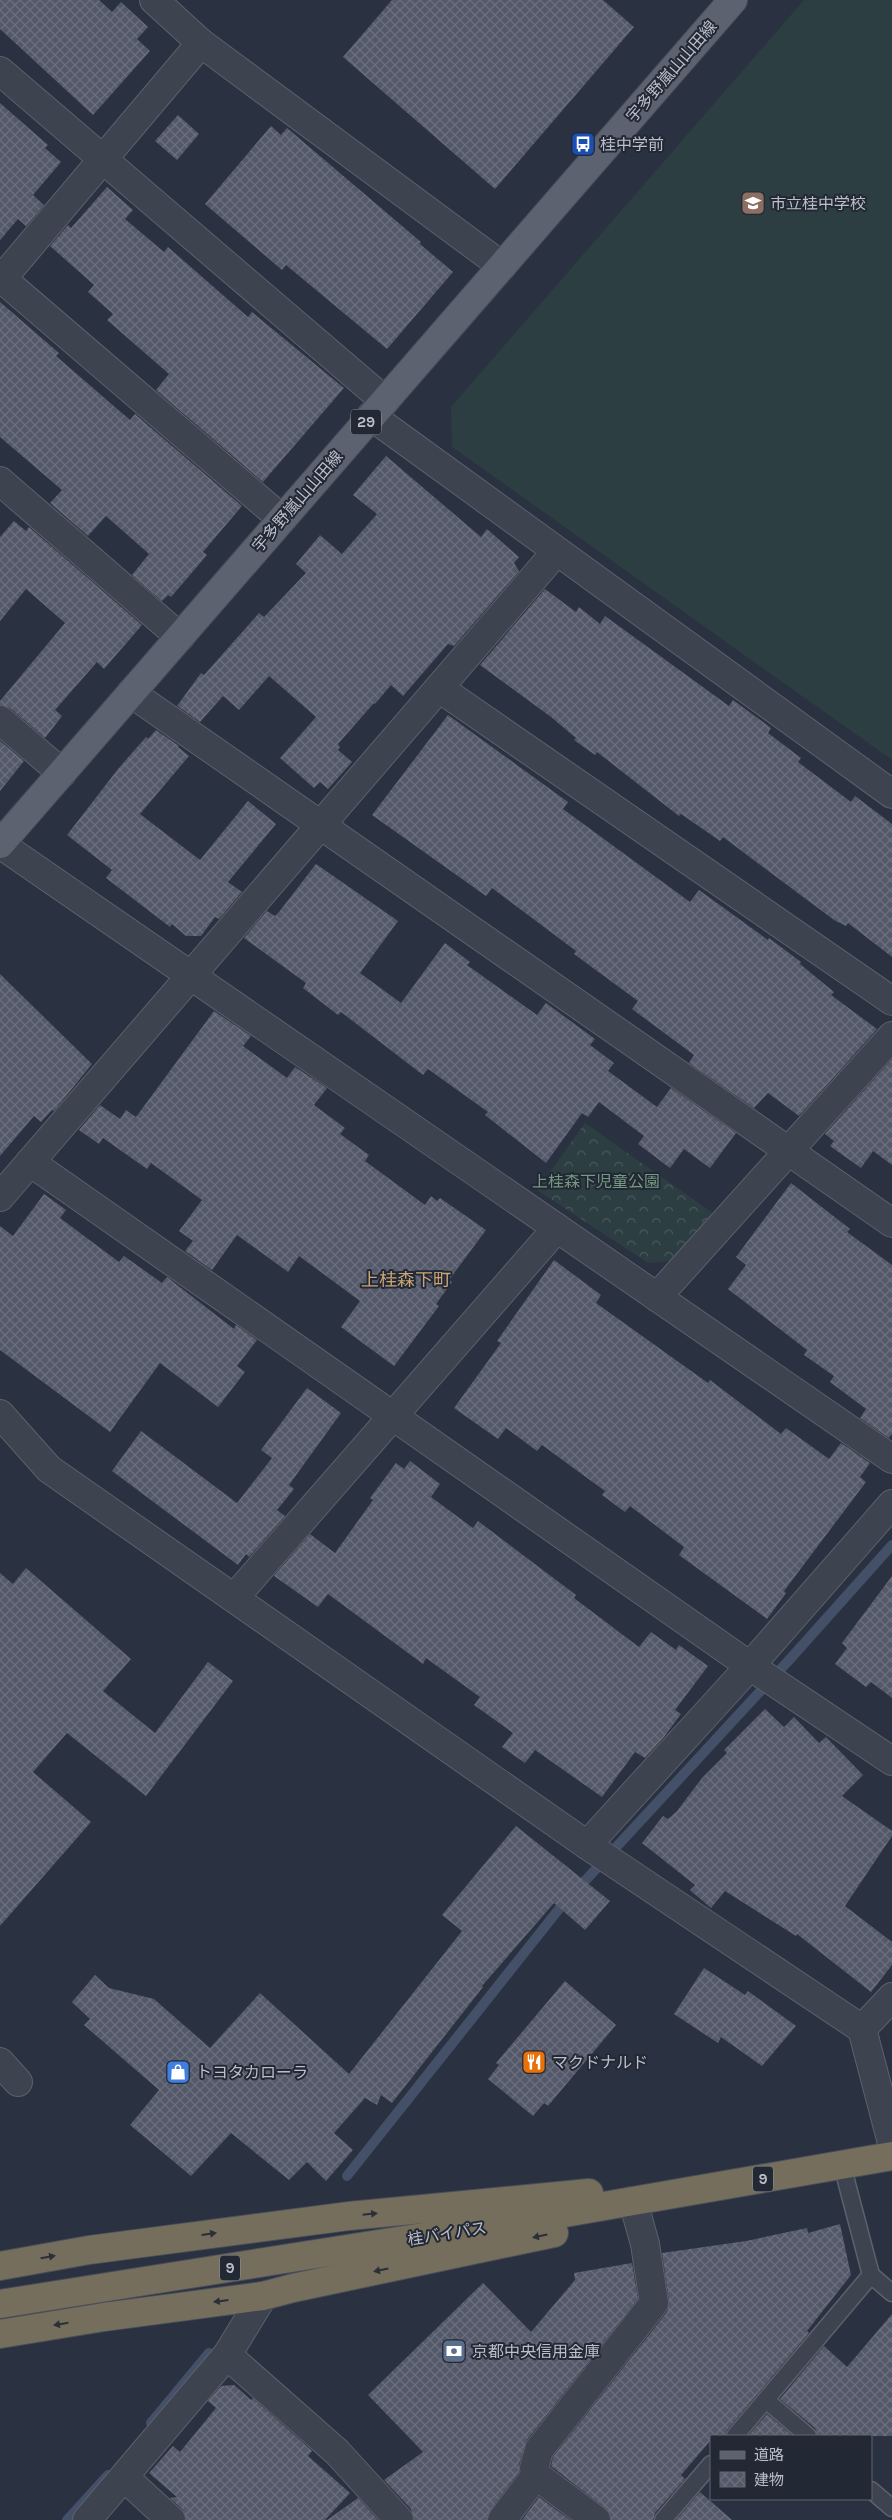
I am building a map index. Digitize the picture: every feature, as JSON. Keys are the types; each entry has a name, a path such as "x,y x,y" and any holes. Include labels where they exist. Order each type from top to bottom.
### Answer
{"highway":[{"name":"桂バイパス","path":"0,2304 451,2233 892,2156"},
{"path":"0,2266 99,2249 348,2216 433,2207 588,2193 633,2201"},
{"path":"0,2334 104,2317 263,2296 599,2223 633,2201"}],"main road":[{"name":"宇多野嵐山山田線","path":"0,844 733,0"}],"street":[{"path":"154,0 201,42 502,266"},
{"path":"201,42 1,279 282,519"},
{"path":"0,71 103,159 378,409 556,552 892,794"},
{"path":"0,481 180,636"},
{"path":"0,1198 556,552"},
{"path":"439,688 892,1001"},
{"path":"131,693 892,1223"},
{"path":"0,720 62,773"},
{"path":"0,844 892,1459"},
{"path":"657,1297 892,1036"},
{"path":"30,1162 750,1666 892,1761"},
{"path":"234,1598 557,1228"},
{"path":"0,1414 49,1469 587,1845 862,2029 892,2143"},
{"path":"587,1845 750,1666 892,1504"},
{"path":"862,2029 892,1996"},
{"path":"0,2062 18,2082"},
{"path":"596,2520 536,2475 534,2468 540,2450 654,2303 645,2244 633,2201"},
{"path":"87,2520 227,2355 263,2296"},
{"path":"227,2355 337,2452 399,2520"},
{"path":"502,2520 536,2475"},
{"path":"124,2477 171,2520"}],"lane":[{"path":"842,2165 871,2275 892,2293"},
{"path":"736,2435 871,2275"},
{"path":"766,2400 807,2435"},
{"path":"663,2520 710,2465"},
{"path":"872,2491 892,2508"}],"green space":[{"name":"市立桂中学校","path":"804,0 892,0 892,760 452,447 451,407"},
{"name":"上桂森下児童公園","path":"585,1123 714,1214 673,1261 648,1263 537,1190"}],"building":[{"path":"0,0 99,0 112,12 121,2 148,27 137,39 150,51 93,115 0,29"},
{"path":"392,0 603,0 634,27 495,189 343,57"},
{"path":"0,103 48,145 45,148 61,162 33,195 44,205 26,226 18,219 0,240"},
{"path":"178,115 199,134 177,160 155,141"},
{"path":"271,126 281,135 287,128 421,242 420,244 453,272 387,349 286,265 282,270 205,204"},
{"path":"107,187 133,210 125,219 164,252 168,247 248,317 252,312 344,388 263,482 156,390 169,374 107,320 113,314 88,292 94,285 50,246 68,225 71,228"},
{"path":"0,302 59,353 56,356 130,420 135,414 242,506 203,552 207,555 171,597 168,595 162,601 132,575 149,554 106,516 88,536 50,503 62,490 0,437"},
{"path":"386,456 481,537 487,529 519,557 514,563 519,571 454,646 448,644 403,696 391,685 338,744 340,747 338,750 352,762 328,789 320,782 314,788 280,758 316,717 269,676 239,710 223,696 200,722 177,706 201,673 204,675 259,613 264,617 306,573 296,564 320,535 342,554 377,514 353,495"},
{"path":"14,521 26,531 29,527 142,625 104,669 97,662 55,710 62,716 45,738 10,708 0,705 0,701 65,623 26,589 0,621 0,537"},
{"path":"545,589 576,612 579,607 600,624 605,616 729,706 733,700 771,728 768,733 801,758 798,762 851,802 855,796 892,824 892,957 848,923 846,926 834,920 723,837 720,841 681,814 679,816 597,752 595,755 574,740 576,738 551,717 480,665"},
{"path":"448,715 568,802 563,809 690,902 699,890 768,940 769,938 801,962 800,964 834,992 831,995 877,1029 799,1116 768,1093 754,1108 689,1063 694,1055 632,1009 638,1001 574,954 576,951 492,888 486,896 372,815"},
{"path":"156,730 179,746 189,756 140,814 200,860 248,801 276,824 228,882 242,892 219,919 215,917 201,936 186,936 172,924 170,927 106,878 112,870 67,835 118,769 146,737 148,739"},
{"path":"0,741 24,761 0,791"},
{"path":"316,864 398,921 360,973 401,1003 445,943 470,962 467,965 537,1015 546,1003 595,1039 590,1045 614,1063 608,1071 657,1107 671,1088 736,1133 710,1168 684,1149 670,1168 638,1144 644,1136 599,1102 588,1117 582,1113 546,1163 485,1115 488,1112 428,1069 423,1075 341,1012 338,1015 303,988 306,983 244,938 267,911 275,916 279,912"},
{"path":"0,974 92,1064 54,1111 52,1110 41,1122 34,1116 0,1156"},
{"path":"214,1011 251,1036 243,1046 287,1078 295,1067 327,1088 314,1105 345,1128 340,1134 369,1155 365,1161 425,1205 431,1196 437,1201 440,1198 486,1230 449,1280 452,1282 436,1304 439,1306 394,1366 341,1327 360,1301 299,1256 288,1272 237,1235 212,1270 185,1251 193,1241 179,1231 202,1200 151,1163 147,1169 103,1138 99,1144 79,1130 100,1105 120,1119 126,1110 136,1117"},
{"path":"892,1059 892,1165 873,1151 861,1168 830,1146 834,1141 825,1134"},
{"path":"791,1183 850,1229 847,1232 892,1265 892,1434 889,1438 860,1418 866,1409 830,1382 834,1376 804,1355 807,1350 728,1289 746,1265 736,1257"},
{"path":"44,1194 66,1210 60,1218 119,1262 124,1256 162,1283 167,1277 234,1329 236,1325 257,1340 237,1366 245,1372 218,1407 160,1363 110,1432 0,1350 0,1226 13,1236"},
{"path":"554,1260 601,1295 596,1303 708,1383 710,1380 781,1434 786,1428 829,1459 841,1443 870,1463 860,1477 866,1482 784,1591 786,1593 767,1619 679,1555 684,1547 630,1506 625,1512 602,1495 605,1491 542,1445 537,1451 506,1428 498,1439 454,1408 501,1343 497,1341"},
{"path":"307,1388 341,1413 289,1485 294,1489 277,1510 285,1516 249,1557 246,1554 238,1565 112,1471 141,1431 237,1503 272,1458 261,1450"},
{"path":"410,1461 440,1484 431,1497 473,1528 478,1521 576,1595 574,1598 639,1647 651,1632 676,1650 679,1645 708,1666 675,1710 681,1714 664,1737 645,1758 635,1752 602,1797 535,1750 525,1763 502,1747 513,1733 474,1705 480,1697 426,1658 423,1664 328,1594 318,1607 274,1576 310,1534 335,1553 373,1500 370,1498 396,1463 404,1469"},
{"path":"26,1568 131,1659 103,1691 155,1733 208,1662 233,1681 146,1796 67,1733 33,1772 91,1822 0,1926 0,1573 13,1584"},
{"path":"892,1576 892,1698 871,1682 866,1687 835,1664 847,1648 842,1643"},
{"path":"765,1709 784,1727 794,1717 819,1743 826,1737 863,1775 842,1796 892,1831 892,1836 845,1906 892,1942 892,1965 871,1992 797,1934 796,1936 725,1891 711,1908 690,1890 695,1885 642,1843 663,1816 668,1819 677,1811 702,1778 727,1753 724,1750"},
{"path":"516,1826 610,1901 585,1930 554,1903 482,1986 392,2103 381,2095 377,2105 365,2098 334,2133 353,2150 326,2181 307,2162 289,2180 231,2133 191,2176 130,2125 159,2090 84,2025 90,2019 72,2002 95,1975 109,1988 154,1999 210,2048 260,1993 349,2074 462,1931 442,1915"},
{"path":"704,1968 745,1995 748,1991 796,2026 762,2066 721,2037 718,2043 674,2014"},
{"path":"565,1981 616,2025 548,2106 544,2103 533,2116 488,2079 499,2065 496,2063"},
{"path":"840,2224 851,2275 807,2331 809,2333 727,2430 725,2435 710,2435 710,2441 681,2475 685,2479 655,2513 653,2520 611,2520 605,2508 551,2466 553,2457 667,2312 669,2301 662,2253 746,2241 807,2228 808,2233"},
{"path":"632,2263 638,2299 527,2440 519,2464 519,2472 490,2511 487,2520 414,2520 411,2509 384,2480 423,2452 368,2395 483,2283 531,2332 575,2280 574,2273"},
{"path":"892,2314 892,2436 818,2435 815,2428 780,2399 824,2346 847,2367"},
{"path":"234,2385 251,2400 253,2398 312,2451 308,2456 350,2493 325,2520 186,2520 182,2509 170,2498 177,2497 149,2473 173,2446 180,2452 216,2408 208,2401 221,2386"},
{"path":"767,2414 792,2435 749,2435"},
{"path":"700,2492 732,2520 676,2520"},
{"path":"539,2497 570,2520 522,2520"},
{"path":"358,2498 378,2520 327,2520"}],"waterway":[{"path":"347,2176 559,1909 791,1658 892,1545"},
{"path":"151,2423 209,2353"},
{"path":"67,2520 108,2475"}],"place":[{"name":"桂中学前","path":"583,144"},
{"name":"市立桂中学校","path":"753,203"},
{"name":"マクドナルド","path":"534,2062"},
{"name":"トヨタカローラ","path":"178,2072"},
{"name":"京都中央信用金庫","path":"454,2351"}],"district":[{"name":"上桂森下町","path":"406,1280"}]}
